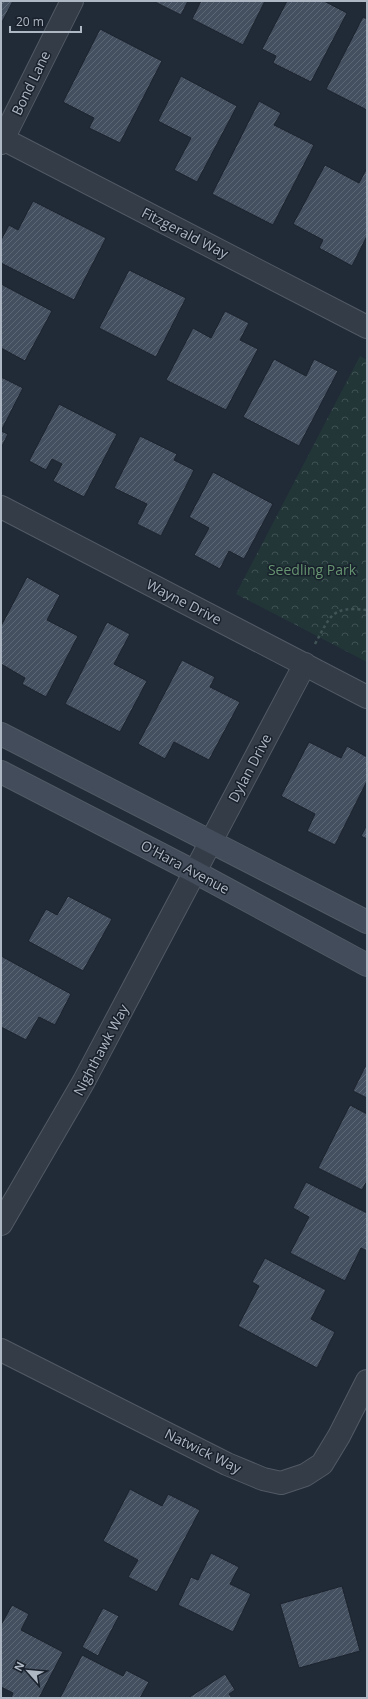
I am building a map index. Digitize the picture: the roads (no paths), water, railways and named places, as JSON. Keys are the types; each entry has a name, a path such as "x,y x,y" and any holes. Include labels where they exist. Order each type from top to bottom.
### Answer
{"street":[{"name":"Bond Lane","path":"2,141 72,1"},
{"name":"Fitzgerald Way","path":"2,141 367,327"},
{"name":"Wayne Drive","path":"1,507 367,697"},
{"name":"Dylan Drive","path":"195,872 304,664"},
{"path":"1,734 367,922"},
{"name":"O'Hara Avenue","path":"1,772 195,872 367,965"},
{"name":"Nighthawk Way","path":"1,1224 84,1081 195,872"},
{"name":"Natwick Way","path":"1,1350 227,1464 263,1479 281,1483 305,1475 322,1464 367,1381"}],"park label":[{"name":"Seedling Park","path":"312,570"}]}
